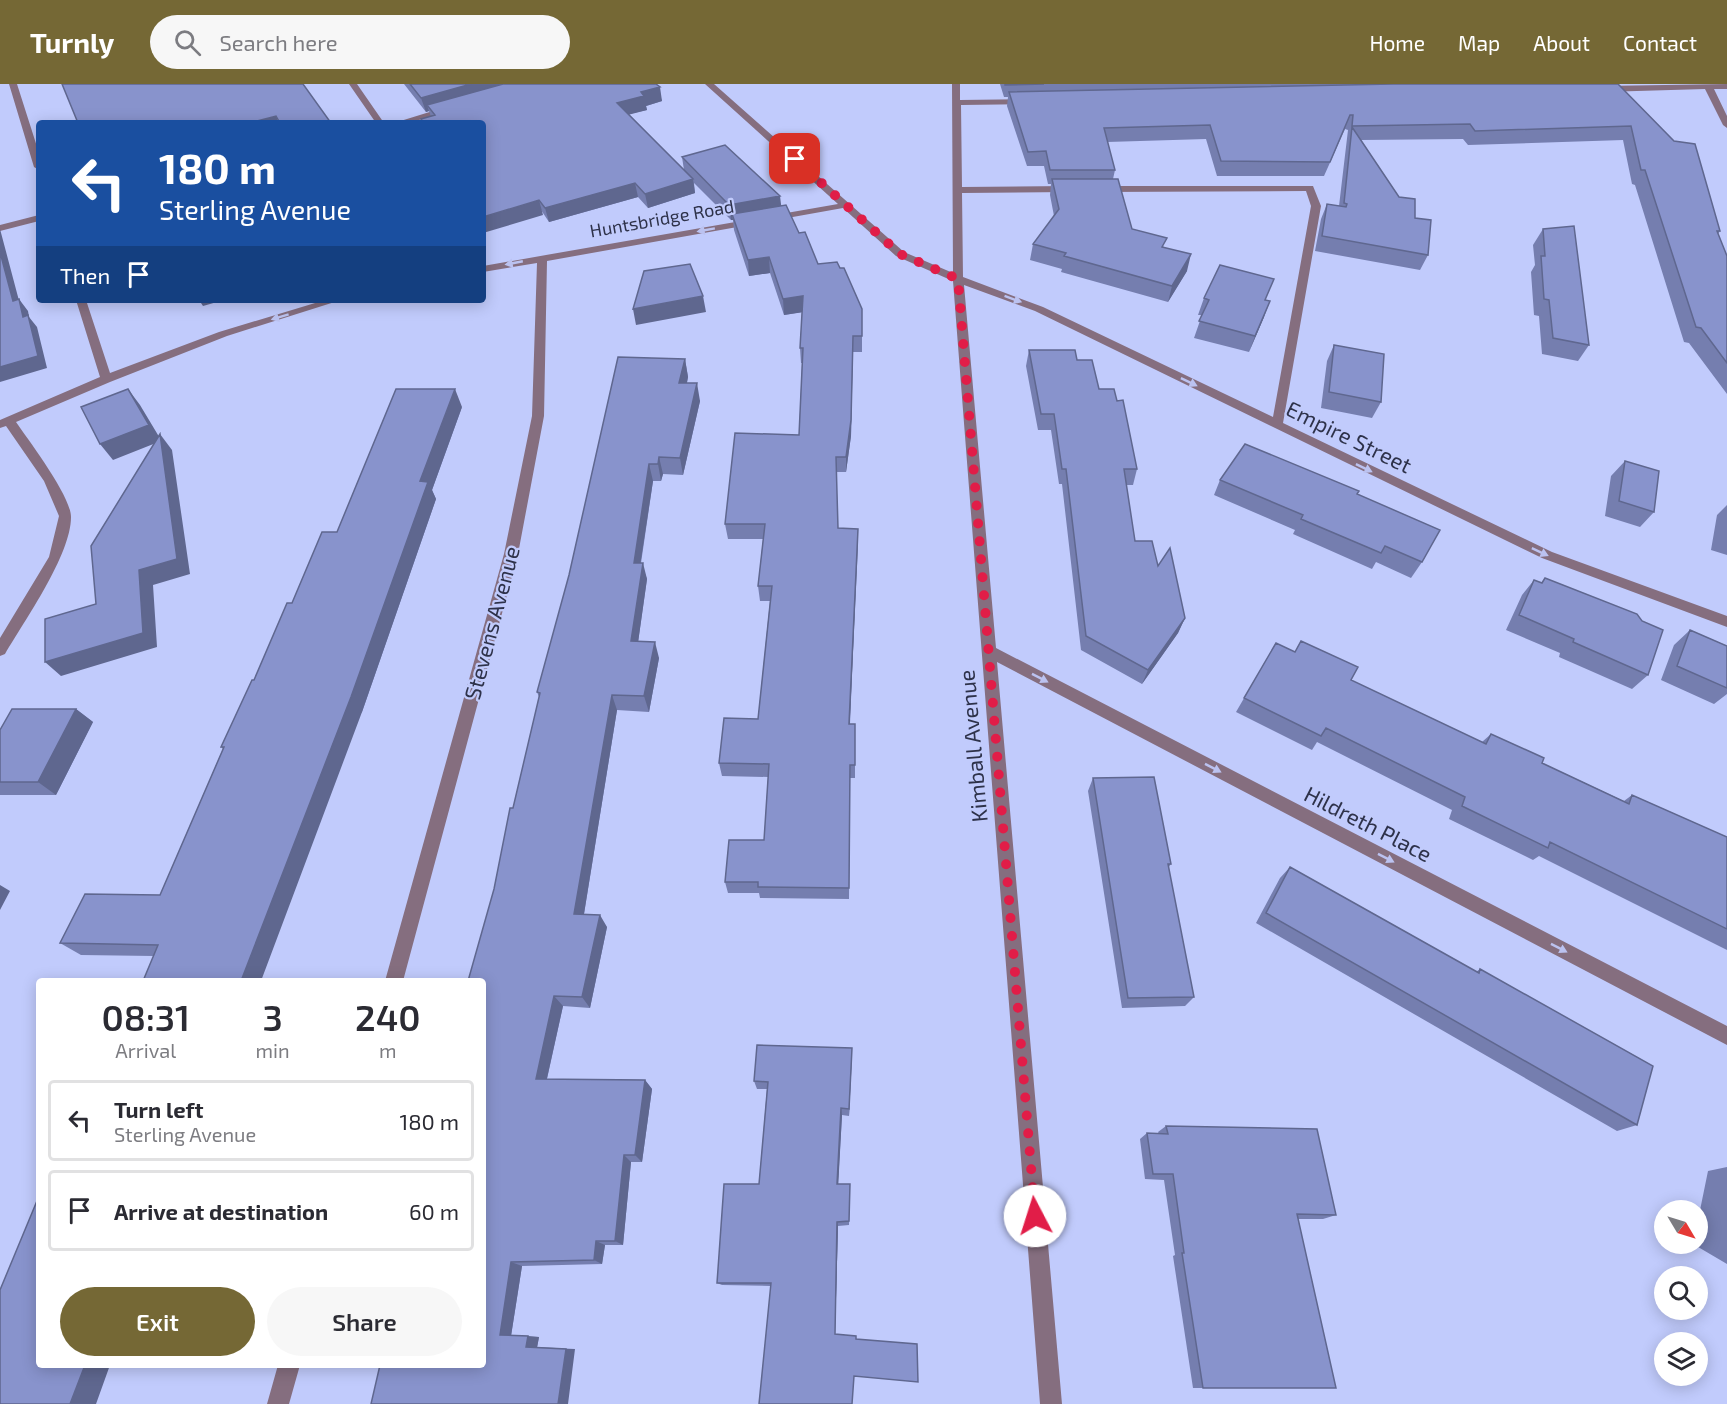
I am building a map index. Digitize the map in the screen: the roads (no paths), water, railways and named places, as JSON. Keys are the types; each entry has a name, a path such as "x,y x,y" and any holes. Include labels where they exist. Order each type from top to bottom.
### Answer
{"street":[{"path":"10,84 36,158"},
{"path":"353,84 378,120"},
{"name":"Empire Street","path":"709,84 900,254 958,279 1039,309 1547,555 1727,622"},
{"name":"Kimball Avenue","path":"956,84 958,279 1051,1404"},
{"path":"1589,89 1727,86"},
{"path":"1708,87 1727,125"},
{"path":"955,103 1039,101"},
{"path":"409,120 454,108"},
{"path":"957,190 1310,188 1316,206 1277,426"},
{"name":"Huntsbridge Road","path":"486,268 834,208 846,204"},
{"path":"0,228 36,219"},
{"name":"Stevens Avenue","path":"395,978 511,554 538,416 542,258"},
{"path":"82,303 106,379"},
{"path":"0,650 55,557 65,516 50,480 4,423 106,379 223,334 326,303"},
{"name":"Hildreth Place","path":"988,651 1727,1036"},
{"path":"278,1404 288,1368"}]}
